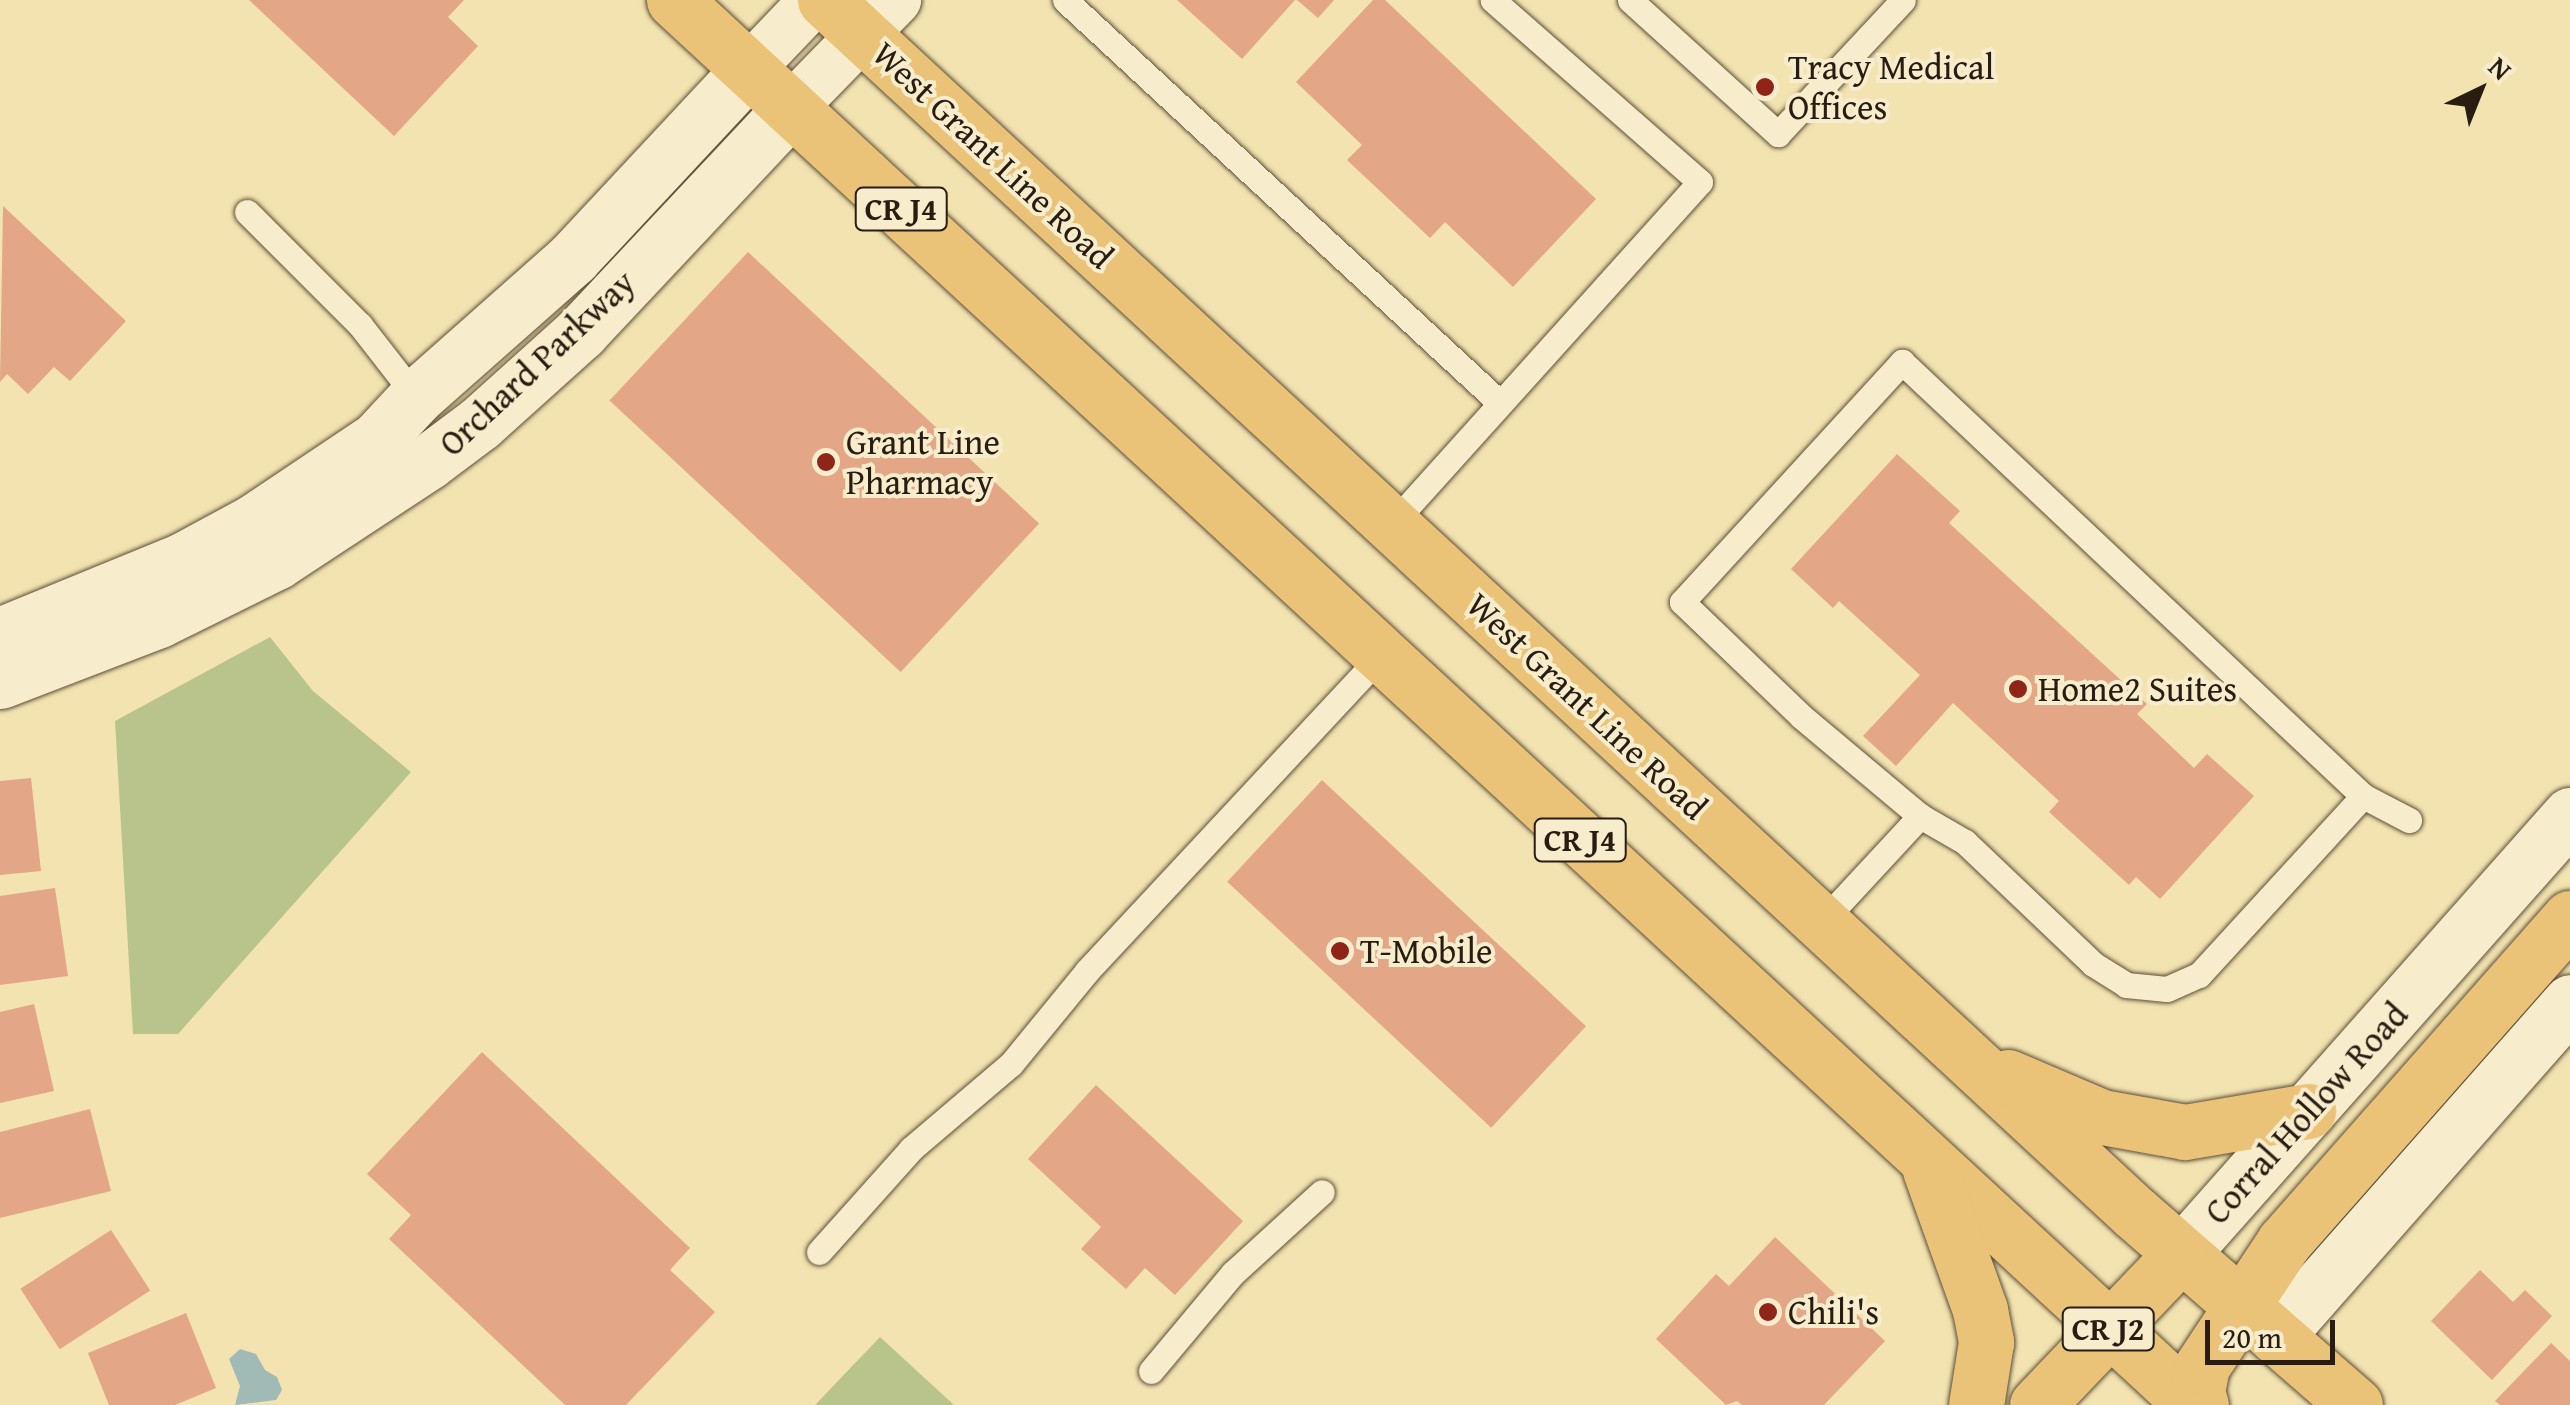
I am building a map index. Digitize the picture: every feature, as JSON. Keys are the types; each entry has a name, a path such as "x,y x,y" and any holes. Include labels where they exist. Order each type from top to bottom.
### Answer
{"main road":[{"name":"CR J4","path":"674,0 1928,1162 2197,1405"},
{"name":"West Grant Line Road","path":"861,12 1392,524 2180,1255 2356,1405"},
{"path":"2213,1405 2257,1320 2289,1236 2570,918"},
{"path":"1972,1063 2102,1116 2152,1128 2185,1132 2308,1111"},
{"path":"1928,1162 1980,1310 1986,1342 1976,1405"},
{"name":"Corral Hollow Road","path":"2037,1405 2180,1255"},
{"path":"2197,1405 2202,1366 2257,1320"}],"street":[{"name":"Orchard Parkway","path":"0,635 110,593 254,522 377,439 416,396 574,258 815,0"},
{"name":"Orchard Parkway","path":"0,681 159,620 276,562 428,462 581,332 791,108 861,12"},
{"name":"Corral Hollow Road","path":"2180,1255 2570,815"},
{"path":"2257,1320 2570,1002"}],"lane":[{"path":"1065,0 1500,402"},
{"path":"1392,524 1700,182 1493,0"},
{"path":"1630,0 1778,134 1902,0"},
{"path":"247,212 360,325 416,396"},
{"path":"2363,796 2199,974 2167,990 2126,984 2093,964 1965,842 1920,816 1801,716 1682,602 1902,362 2363,796 2409,820"},
{"path":"819,1252 912,1148 1011,1064 1087,971 1381,656"},
{"path":"1821,922 1920,816"},
{"path":"1151,1371 1233,1273 1322,1192"}],"green space":[{"path":"270,637 313,691 411,772 178,1034 133,1034 115,721"},
{"path":"880,1337 954,1405 815,1405"}],"water":[{"path":"240,1349 256,1354 265,1370 277,1377 282,1390 276,1400 235,1405 240,1386 229,1359"}],"building":[{"path":"249,0 464,0 448,17 478,46 394,136"},
{"path":"1177,0 1295,0 1242,59"},
{"path":"1297,0 1334,0 1318,18"},
{"path":"1373,0 1385,0 1596,199 1513,287 1445,222 1430,238 1347,160 1362,145 1296,82"},
{"path":"3,206 126,321 70,381 54,367 28,394 7,374 0,382"},
{"name":"Grant Line Pharmacy","path":"748,252 1039,523 901,672 610,400"},
{"name":"Home2 Suites","path":"1897,454 1960,511 1949,523 2147,704 2137,714 2194,768 2207,754 2254,796 2160,899 2136,877 2129,885 2049,812 2059,801 1953,703 1896,766 1863,736 1920,675 1839,601 1833,608 1791,569"},
{"path":"31,778 41,871 0,875 0,781"},
{"path":"1322,780 1586,1026 1491,1128 1227,882"},
{"path":"55,888 68,976 0,985 0,896"},
{"path":"34,1004 54,1091 0,1103 0,1012"},
{"path":"482,1052 690,1248 670,1270 715,1312 626,1405 565,1405 389,1239 411,1215 367,1174"},
{"path":"1096,1085 1243,1221 1175,1295 1145,1268 1126,1289 1081,1249 1101,1227 1028,1159"},
{"path":"90,1109 111,1191 0,1218 0,1132"},
{"path":"111,1230 150,1290 60,1349 20,1289"},
{"name":"Chili's","path":"1775,1237 1885,1341 1824,1405 1742,1405 1737,1401 1726,1405 1656,1339 1716,1274 1729,1286"},
{"path":"2480,1270 2513,1302 2525,1290 2552,1316 2492,1380 2431,1321"},
{"path":"186,1313 216,1388 175,1405 109,1405 88,1353"},
{"path":"2551,1343 2570,1361 2570,1405 2500,1405 2495,1401"}],"place":[{"name":"Tracy Medical Offices","path":"1765,87"},
{"name":"Grant Line Pharmacy","path":"826,462"},
{"name":"Home2 Suites","path":"2018,689"},
{"name":"T-Mobile","path":"1340,951"},
{"name":"Chili's","path":"1768,1312"}]}
